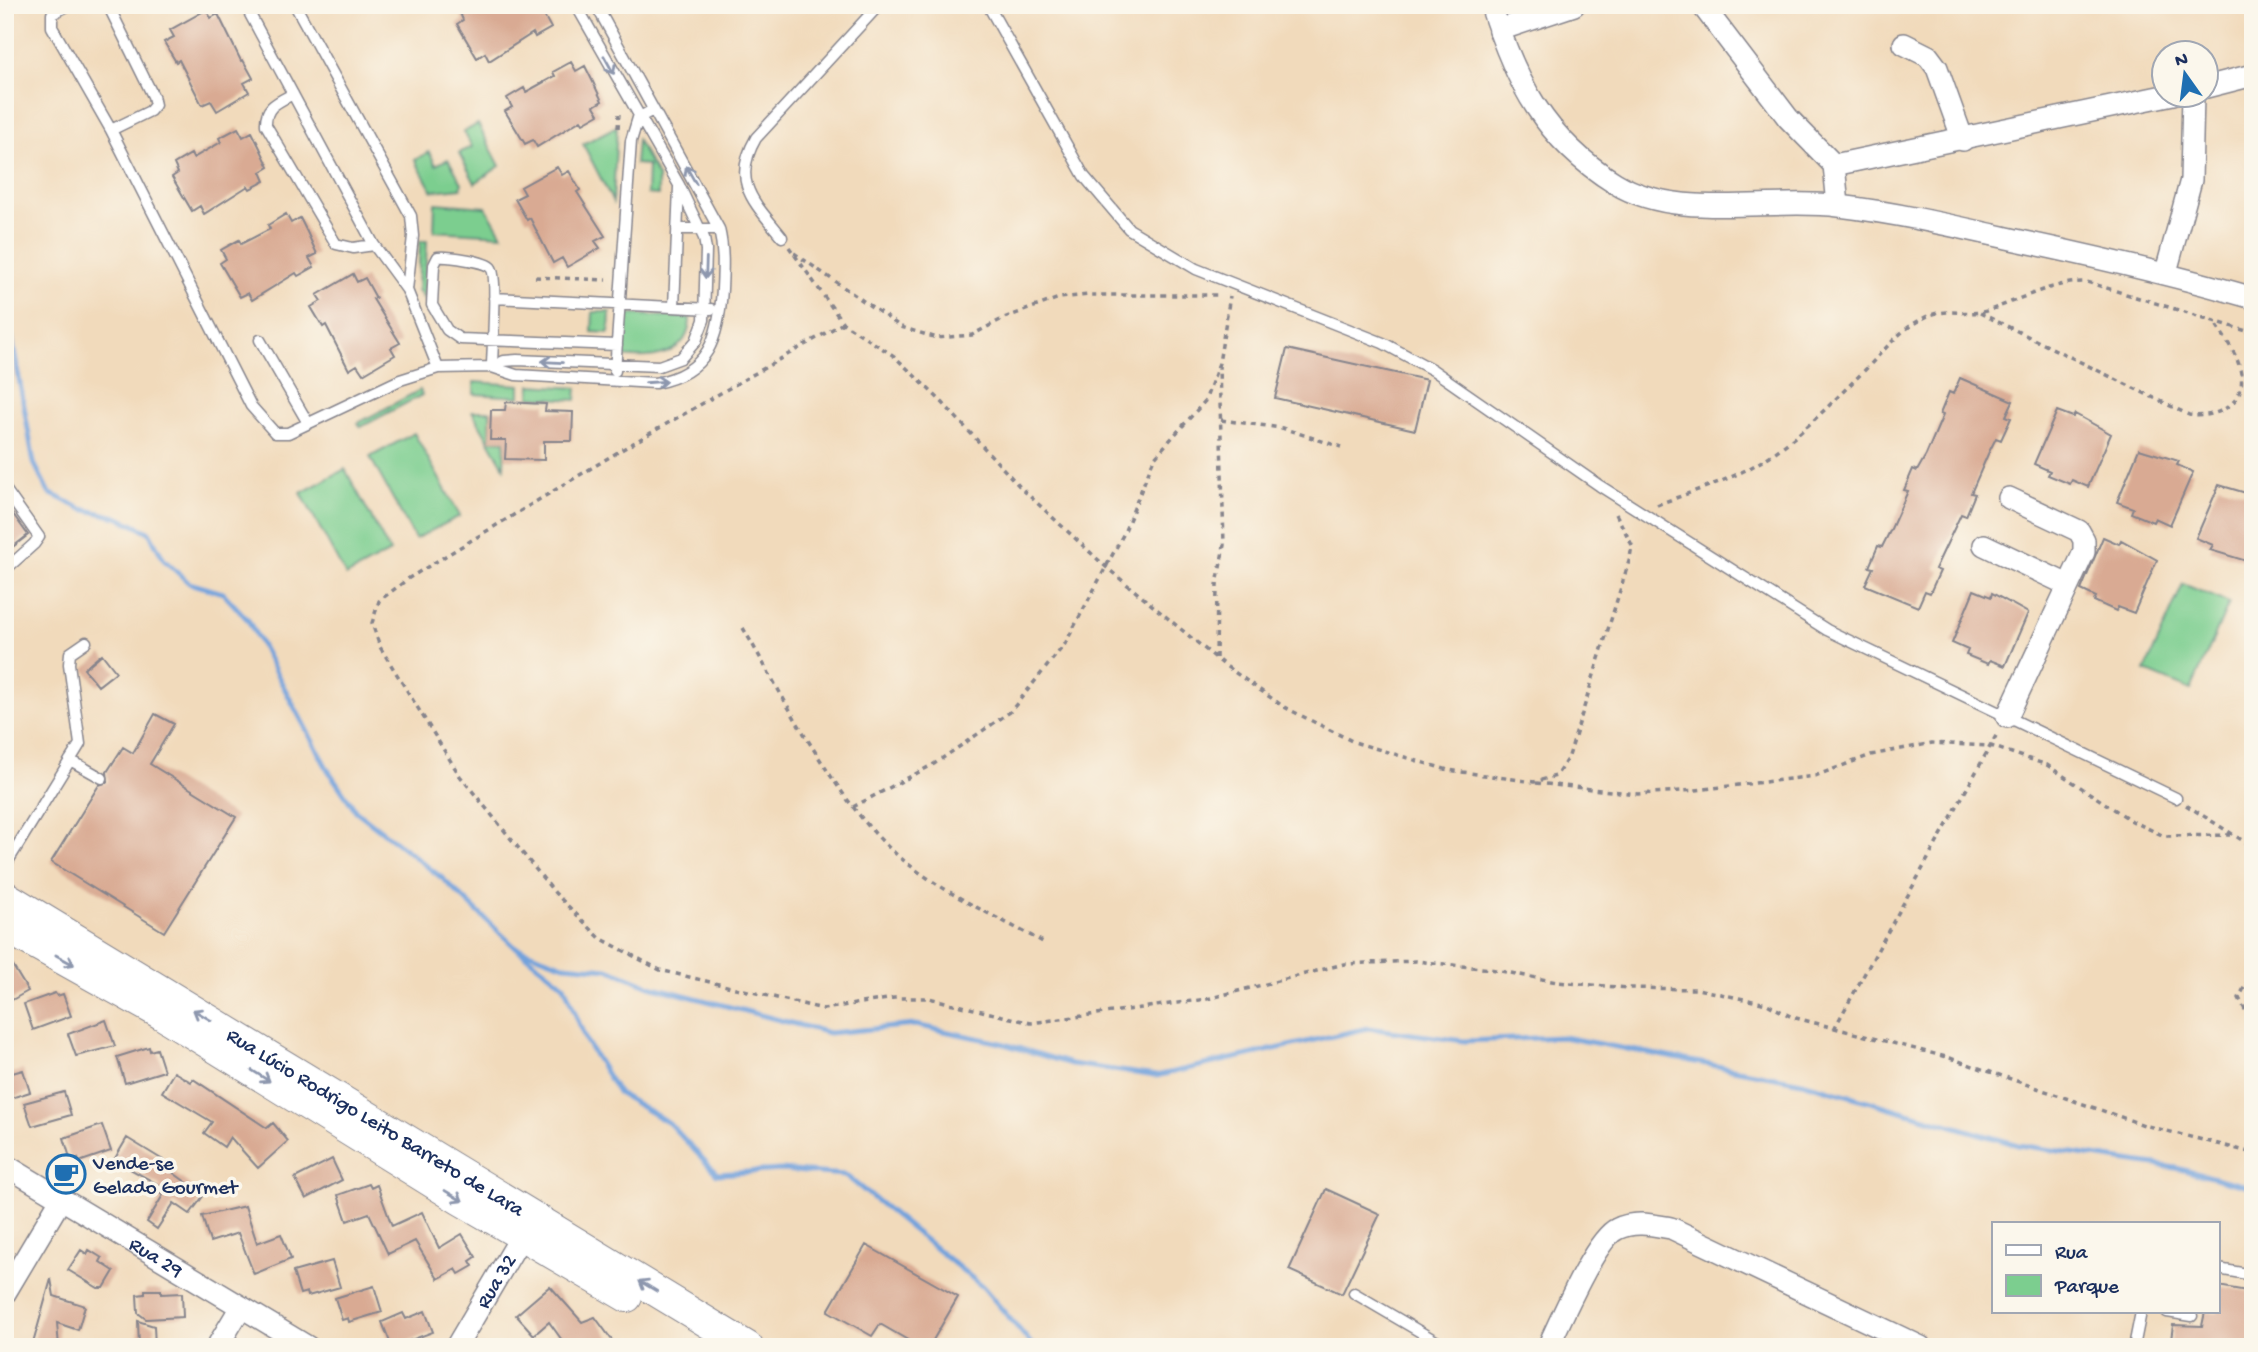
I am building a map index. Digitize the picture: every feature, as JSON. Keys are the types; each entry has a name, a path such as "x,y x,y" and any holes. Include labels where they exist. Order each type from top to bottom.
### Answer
{"street":[{"path":"1491,5 1527,96 1545,122 1566,144 1616,183 1644,196 1671,202 1838,205 1973,230 2166,272 2253,298"},
{"path":"1499,30 1574,5"},
{"path":"1702,5 1788,117 1834,165 1838,205"},
{"path":"1904,44 1928,56 1937,68 1963,140"},
{"path":"2220,83 2253,75"},
{"path":"1834,165 2150,99"},
{"path":"2166,272 2192,180 2193,108"},
{"path":"2007,717 2084,552 2084,540 2079,531 2009,498"},
{"path":"1984,545 2068,585"},
{"name":"Rua Lúcio Rodrigo Leito Barreto de Lara","path":"5,896 528,1225 710,1347"},
{"name":"Rua Lúcio Rodrigo Leito Barreto de Lara","path":"5,927 161,1014 458,1199 528,1225 748,1347"},
{"name":"Rua 29","path":"5,1165 308,1347"},
{"path":"5,1293 61,1199"},
{"path":"1548,1347 1597,1250 1616,1229 1644,1223 1671,1228 1921,1347"},
{"name":"Rua 32","path":"456,1347 528,1225"},
{"path":"216,1347 241,1307"}],"lane":[{"path":"69,5 52,14 52,27 111,130 251,406 275,433 288,433 400,380 438,368 492,367 516,375 655,383 673,380 694,367 714,342 720,309 724,249 719,229 596,5"},
{"path":"108,5 155,105 150,111 111,130"},
{"path":"245,5 373,245 407,290 438,368"},
{"path":"295,5 411,216 413,236 407,290"},
{"path":"492,367 504,360 659,366 681,358 696,341 705,308 706,250 699,228 679,185 638,118 576,5"},
{"path":"782,237 749,195 744,176 745,156 755,138 879,5"},
{"path":"988,5 1071,156 1129,229 1232,289 1382,343 1433,370 1600,486 1826,630 2176,798"},
{"path":"293,94 271,106 265,114 266,125 336,244 353,248 373,245"},
{"path":"615,381 631,141 638,118 653,110"},
{"path":"674,307 679,185"},
{"path":"677,229 719,229"},
{"path":"492,367 492,340 494,273 487,264 446,256 438,257 434,265 432,305 447,330 460,339 492,340 617,345"},
{"path":"494,298 720,309"},
{"path":"260,340 308,423"},
{"path":"5,489 38,537 34,544 5,570"},
{"path":"5,866 80,744 70,653 86,642"},
{"path":"70,760 102,778"},
{"path":"2220,1269 2253,1275"},
{"path":"1354,1293 1446,1347"},
{"path":"2134,1347 2141,1314"},
{"path":"2180,1314 2192,1316"}],"path":[{"path":"618,142 619,114"},
{"path":"782,237 843,323 894,356 942,402 1021,488 1107,568 1216,658 1284,707 1354,742 1448,770 1638,794 1815,776 1871,755 1932,743 1991,746 2047,765 2132,821 2164,836 2230,835"},
{"path":"792,251 901,327 937,338 972,335 1004,318 1059,298 1232,289 1219,363 1205,401 1154,458 1107,568 1065,644 1010,712 934,764 853,807"},
{"path":"535,277 613,280"},
{"path":"1980,313 2070,281 2087,282 2253,333"},
{"path":"1642,511 1734,475 1772,455 1807,427 1866,369 1894,336 1932,314 1956,310 1980,313 2189,415 2203,417 2231,406 2240,394 2242,375 2236,357 2215,323"},
{"path":"843,323 628,446 409,578 379,601 372,623 380,647 460,776 555,893 600,938 660,970 823,1009 894,998 929,998 1031,1023 1208,999 1344,964 1416,961 1490,969 1558,982 1629,988 1697,989 1767,1004 1792,1017 1950,1058 2144,1125 2253,1153"},
{"path":"1216,658 1217,585 1224,545 1219,363"},
{"path":"1220,420 1282,428 1341,447"},
{"path":"1534,782 1556,776 1569,757 1630,558 1632,545 1600,486"},
{"path":"743,628 853,807 894,853 939,887 1043,942"},
{"path":"1833,1029 2007,717"},
{"path":"2176,798 2230,835 2253,847"},
{"path":"2253,970 2239,998 2253,1025"}],"green space":[{"path":"478,124 500,166 475,183 459,153 472,147 464,132"},
{"path":"617,126 613,202 583,144"},
{"path":"637,140 658,177 658,195 647,194 648,165 635,164"},
{"path":"429,152 436,165 448,159 462,183 461,188 432,191 415,160"},
{"path":"435,203 486,207 502,235 434,231"},
{"path":"420,241 427,241 424,299 418,290"},
{"path":"593,312 610,312 609,333 592,332"},
{"path":"626,314 690,318 688,331 676,348 666,353 644,357 622,356"},
{"path":"474,382 520,385 520,397 474,394"},
{"path":"531,385 577,388 576,400 530,397"},
{"path":"420,390 422,395 361,427 358,423"},
{"path":"472,411 490,411 490,440 505,441 504,467"},
{"path":"414,433 460,516 415,539 370,457"},
{"path":"345,469 390,552 346,576 301,493"},
{"path":"2183,584 2229,603 2191,690 2145,671"}],"building":[{"path":"469,5 526,5 531,15 541,10 551,28 535,37 533,33 489,61 485,53 477,58 457,24 463,20 459,11"},
{"path":"206,10 211,18 218,14 241,61 243,60 253,78 244,83 249,92 217,111 211,101 202,105 179,60 176,62 164,42 174,37 170,30"},
{"path":"571,62 576,71 585,66 602,101 594,106 599,114 583,123 581,120 537,147 533,140 525,144 505,111 512,107 507,98 524,88 526,92 555,76 553,72"},
{"path":"238,128 243,137 252,132 269,167 261,172 265,181 250,189 248,186 204,214 200,206 192,211 172,177 178,173 174,164 191,154 193,158 221,142 219,138"},
{"path":"557,167 562,175 569,171 580,190 577,192 605,236 595,241 600,248 567,267 562,258 553,263 530,218 527,220 515,199 525,194 521,187"},
{"path":"286,214 291,223 300,218 317,254 309,258 314,267 298,276 296,273 252,300 248,293 240,297 220,263 226,259 221,250 239,240 241,244 270,229 268,225"},
{"path":"353,274 357,282 365,278 376,298 373,299 400,343 391,348 395,355 363,374 357,365 349,370 326,325 323,327 311,307 321,301 317,295"},
{"path":"1287,349 1427,380 1415,430 1275,398"},
{"path":"1960,378 2013,401 2006,416 2011,418 2001,440 1996,438 1988,454 1971,493 1975,494 1966,516 1961,514 1935,569 1940,571 1930,593 1925,591 1918,607 1865,585 1873,568 1869,567 1878,546 1882,547 1908,491 1904,490 1913,469 1917,471 1926,455 1943,415 1940,414 1949,392 1953,394"},
{"path":"506,402 546,404 545,411 573,412 572,441 544,441 544,460 505,459 506,440 490,440 491,410 505,410"},
{"path":"2057,411 2073,417 2075,414 2111,434 2088,487 2072,480 2070,484 2048,475 2050,471 2034,464"},
{"path":"2139,449 2179,461 2177,465 2193,472 2170,525 2155,518 2153,522 2131,513 2133,508 2117,502"},
{"path":"2219,485 2253,495 2253,563 2210,550 2213,545 2196,538"},
{"path":"5,503 28,535 5,553"},
{"path":"2103,537 2119,544 2121,540 2157,560 2134,613 2118,607 2116,611 2094,601 2096,597 2081,590"},
{"path":"1974,590 1991,597 1992,593 2028,613 2005,666 1990,660 1988,664 1966,655 1968,650 1952,643"},
{"path":"102,654 116,672 98,686 84,669"},
{"path":"155,714 174,724 150,764 236,817 164,932 51,862 99,785 108,782 107,772 123,747 133,753"},
{"path":"5,953 28,991 12,1000 5,988"},
{"path":"55,993 57,996 63,994 71,1016 33,1030 24,1004"},
{"path":"106,1020 115,1046 76,1056 68,1034"},
{"path":"149,1047 150,1051 157,1049 164,1071 125,1083 117,1057"},
{"path":"23,1070 30,1092 5,1100 5,1075"},
{"path":"174,1072 191,1082 193,1079 267,1128 273,1123 288,1141 258,1168 230,1137 224,1147 204,1133 212,1122 162,1092"},
{"path":"64,1092 71,1115 32,1126 24,1103"},
{"path":"102,1125 111,1151 79,1162 78,1158 71,1161 64,1138"},
{"path":"127,1138 163,1160 161,1164 204,1195 190,1214 174,1203 157,1229 147,1222 163,1195 157,1191 161,1186 114,1160"},
{"path":"332,1159 342,1180 306,1199 295,1178"},
{"path":"369,1184 371,1188 377,1185 392,1226 422,1212 439,1248 462,1234 476,1257 470,1261 473,1266 459,1274 456,1269 438,1279 415,1241 388,1254 369,1213 347,1221 338,1195"},
{"path":"1326,1189 1380,1214 1342,1294 1289,1270"},
{"path":"245,1206 257,1243 281,1234 291,1259 254,1274 238,1233 210,1242 202,1216"},
{"path":"866,1245 958,1297 929,1347 920,1347 880,1324 872,1336 828,1311"},
{"path":"81,1250 87,1254 89,1250 102,1258 100,1262 114,1271 104,1288 98,1288 68,1270"},
{"path":"332,1261 340,1287 308,1296 307,1292 300,1294 293,1272"},
{"path":"51,1279 54,1296 85,1306 78,1330 57,1323 59,1347 32,1347"},
{"path":"374,1286 382,1312 349,1322 348,1318 342,1320 335,1298"},
{"path":"550,1286 582,1322 595,1317 617,1347 567,1347 549,1322 534,1335 516,1315"},
{"path":"2220,1286 2253,1292 2253,1347 2170,1347 2173,1325 2202,1326 2205,1314 2220,1314"},
{"path":"145,1290 161,1290 161,1294 182,1293 183,1317 146,1319 138,1313 137,1295 145,1294"},
{"path":"425,1311 433,1332 392,1347 382,1322 403,1313 406,1319"},
{"path":"138,1321 154,1326 155,1347 139,1347"}],"waterway":[{"path":"5,299 34,463 49,493 82,509 117,517 149,532 164,560 189,583 223,593 248,620 328,770 356,811 442,878 515,947 564,985 586,1041 618,1093 669,1123 717,1174 781,1170 845,1175 983,1287 1034,1347"},
{"path":"515,947 564,965 608,969 650,986 829,1033 915,1025 1001,1043 1071,1064 1156,1076 1368,1028 1464,1041 1563,1037 1802,1082 2018,1145 2176,1168 2253,1188"}],"place":[{"name":"Vende-se Gelado Gourmet","path":"66,1174"}]}
